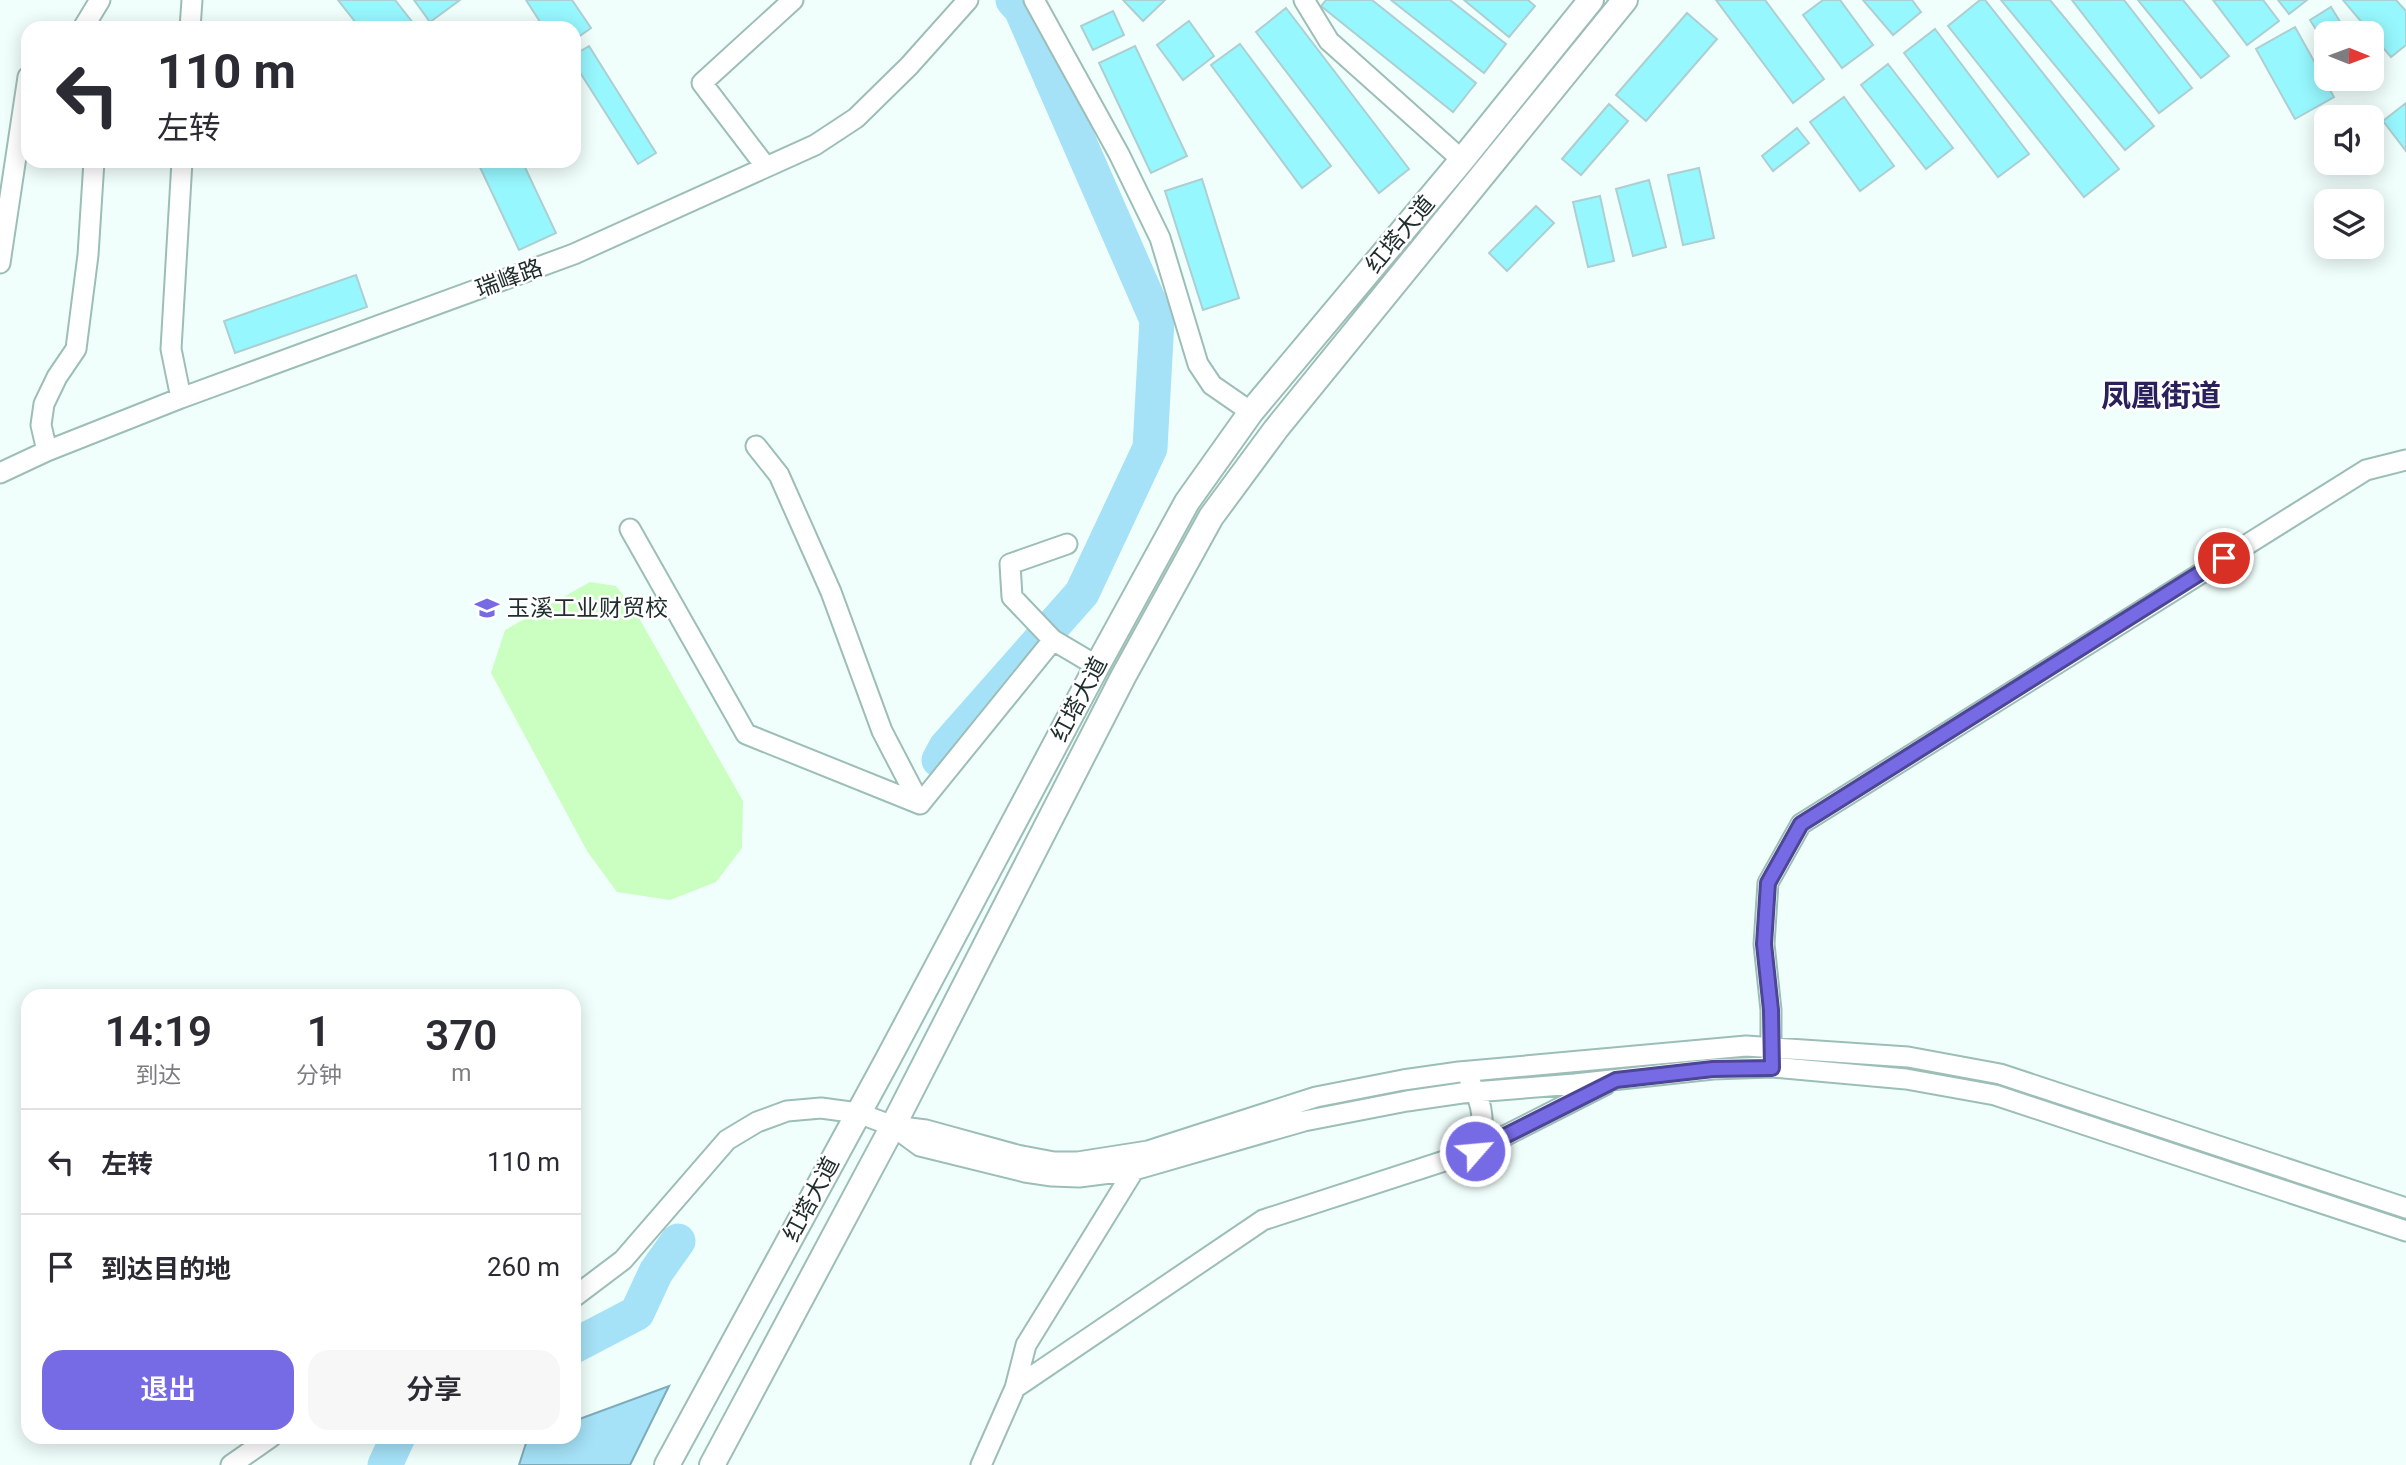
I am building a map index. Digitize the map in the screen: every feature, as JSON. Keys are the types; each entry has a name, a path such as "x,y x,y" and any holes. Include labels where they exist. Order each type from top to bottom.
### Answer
{"main road":[{"name":"红塔大道","path":"667,1465 1187,502 1251,412 1462,160 1591,0"},
{"name":"红塔大道","path":"712,1465 893,1126 1123,677 1211,517 1276,429 1625,0"}],"street":[{"path":"88,21 102,0"},
{"path":"102,0 102,21"},
{"path":"190,21 191,0"},
{"path":"766,167 702,83 793,0"},
{"name":"瑞峰路","path":"0,473 47,451 181,398 574,254 815,145 856,118 909,66 968,0"},
{"path":"1034,0 1119,154 1160,238 1198,364 1212,385 1251,412"},
{"path":"1304,0 1328,41 1462,160"},
{"path":"0,263 21,124"},
{"path":"47,451 41,425 44,404 57,377 76,349 88,255 94,168"},
{"path":"181,398 172,349 182,168"},
{"path":"756,446 779,475 831,592 882,731 920,804"},
{"path":"1772,1068 1771,1010 1764,944 1768,883 1801,824 2366,470 2406,460"},
{"path":"630,529 746,734 920,804"},
{"path":"1067,544 1010,564 1012,597 1051,638 1097,666"},
{"path":"920,804 1051,638"},
{"path":"981,1465 1015,1388 1026,1345 1135,1162 1316,1097 1459,1072 1698,1049 1746,1046 1908,1057 2000,1074 2406,1208"},
{"path":"581,1292 623,1260 727,1140 757,1122 787,1111 821,1108 858,1113 893,1126 920,1146 1026,1172 1066,1177 1304,1121 1407,1101 1713,1069 1772,1068 1906,1079 1995,1095 2406,1231"},
{"path":"1459,1072 1469,1080 1476,1092 1483,1116 1480,1140 1475,1151"},
{"path":"1015,1388 1263,1220 1475,1151 1616,1080"},
{"path":"231,1465 261,1444"}],"green space":[{"path":"590,582 616,586 635,611 743,801 742,848 716,882 670,900 617,892 587,851 491,673 505,630"}],"water":[{"path":"669,1386 630,1465 519,1465 526,1444 581,1444 581,1418"}],"building":[{"path":"338,0 395,0 412,21 354,21"},
{"path":"414,0 460,0 431,21"},
{"path":"526,0 572,0 591,28 581,35 581,21 540,21"},
{"path":"1123,0 1165,0 1143,21"},
{"path":"1326,0 1372,0 1476,83 1453,112 1321,6"},
{"path":"1391,0 1450,0 1506,44 1484,73"},
{"path":"1464,0 1528,0 1535,6 1509,37"},
{"path":"1716,0 1765,0 1824,79 1793,103"},
{"path":"1823,0 1840,0 1873,45 1842,68 1803,15"},
{"path":"1863,0 1912,0 1921,12 1893,35"},
{"path":"1980,0 1985,0 2119,169 2084,197 1948,26"},
{"path":"2001,0 2050,0 2154,126 2125,150"},
{"path":"2072,0 2124,0 2192,88 2159,113"},
{"path":"2138,0 2183,0 2229,56 2201,78"},
{"path":"2213,0 2263,0 2279,21 2247,45"},
{"path":"2278,0 2307,0 2289,14"},
{"path":"2343,0 2396,0 2406,11 2406,45 2391,57 2384,49 2384,21 2361,21"},
{"path":"2331,7 2340,21 2314,21 2314,26 2310,20"},
{"path":"1286,8 1409,169 1379,193 1256,32"},
{"path":"1113,11 1124,35 1093,50 1081,26"},
{"path":"1687,13 1717,39 1646,121 1616,95"},
{"path":"1189,21 1214,56 1183,80 1157,45"},
{"path":"2295,27 2314,61 2314,91 2331,91 2334,97 2320,105 2314,105 2314,108 2295,119 2256,49"},
{"path":"1935,29 2029,154 1998,177 1904,53"},
{"path":"1240,44 1331,166 1302,188 1211,65"},
{"path":"589,46 656,153 638,164 581,74 581,51"},
{"path":"1135,46 1187,156 1151,173 1099,63"},
{"path":"1888,64 1953,148 1926,169 1861,85"},
{"path":"1844,97 1894,166 1860,191 1810,122"},
{"path":"2406,103 2406,151 2384,122"},
{"path":"1609,104 1628,121 1581,175 1562,159"},
{"path":"1797,128 1809,143 1773,171 1762,156"},
{"path":"480,168 525,168 556,233 519,250"},
{"path":"1699,168 1714,238 1683,245 1668,175"},
{"path":"1202,179 1239,298 1203,310 1165,191"},
{"path":"1649,180 1666,247 1633,256 1616,189"},
{"path":"1600,196 1614,261 1588,267 1573,202"},
{"path":"1536,206 1554,223 1507,271 1489,253"},
{"path":"356,275 367,307 235,353 224,321"}],"waterway":[{"path":"939,760 946,747 1082,593 1150,448 1157,320 1021,9 1013,0"},
{"path":"581,1342 637,1313 656,1272 678,1241"},
{"path":"385,1465 395,1444"}],"place":[{"name":"玉溪工业财贸校","path":"487,608"}],"district":[{"name":"凤凰街道","path":"2161,396"}],"route":[{"path":"1475,1151 1616,1080 1713,1069 1772,1068 1771,1010 1764,944 1768,883 1801,824 2224,558"}]}
